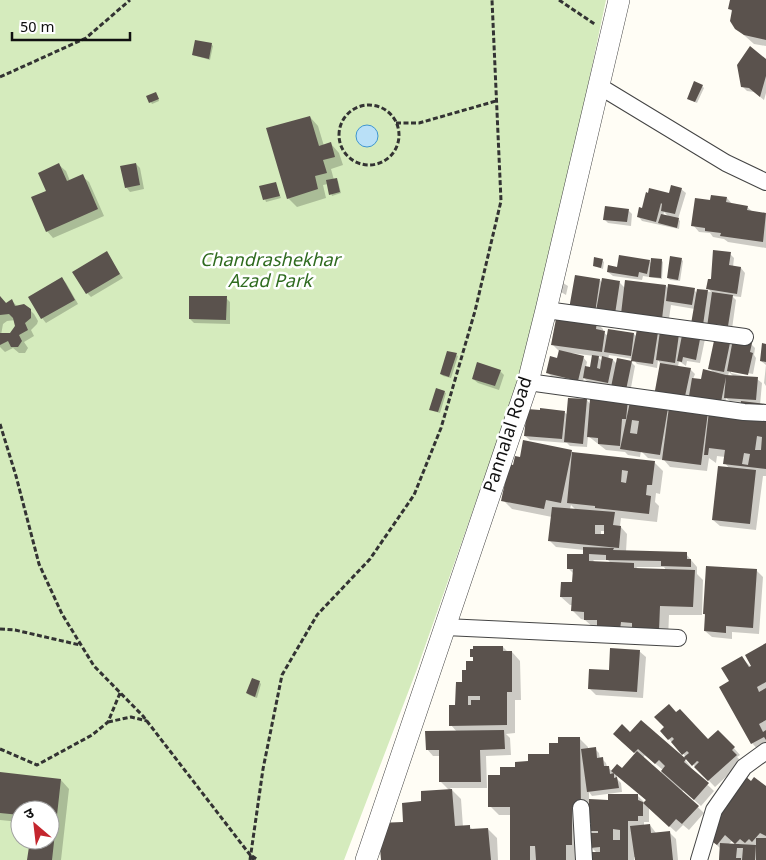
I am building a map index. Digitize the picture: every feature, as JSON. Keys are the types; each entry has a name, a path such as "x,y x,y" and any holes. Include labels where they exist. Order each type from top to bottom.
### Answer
{"street":[{"name":"Pannalal Road","path":"366,860 528,382 612,36 619,0"},
{"path":"599,86 726,163 766,182"},
{"path":"546,310 745,337"},
{"path":"528,382 744,412 766,413"},
{"path":"445,627 678,638"},
{"path":"699,860 714,810 744,766 766,751"},
{"path":"581,808 584,860"}],"path":[{"path":"0,77 86,38 130,0"},
{"path":"250,860 263,769 282,674 317,615 370,559 414,495 440,428 475,312 502,201 492,0"},
{"path":"559,0 612,36"},
{"path":"396,123 419,123 496,101"},
{"path":"373,105 383,108 391,114 396,123 399,132 398,143 394,152 378,164 368,166 359,164 343,152 339,143 338,133 346,115 353,109 373,105"},
{"path":"0,424 39,564 62,614 94,666 147,721 252,855 258,860"},
{"path":"0,629 15,630 81,645"},
{"path":"0,749 37,765 92,735 108,722 120,693"},
{"path":"108,722 131,718 147,721"},
{"path":"252,855 254,860"}],"green space":[{"name":"Chandrashekhar Azad Park","path":"0,0 606,0 536,331 417,669 344,860 0,860"}],"water":[{"path":"367,125 375,128 378,136 375,144 367,147 359,144 356,136 359,128"}],"building":[{"path":"730,0 766,0 766,40 744,35 735,29 730,21 732,10 728,9"},
{"path":"195,40 212,43 209,59 192,55"},
{"path":"750,46 766,59 766,76 760,97 749,88 741,87 737,65"},
{"path":"694,81 703,85 695,102 687,99"},
{"path":"156,92 159,99 149,103 146,96"},
{"path":"310,116 319,146 331,142 335,157 323,160 327,173 315,176 318,189 287,199 266,128"},
{"path":"59,163 67,181 83,174 98,209 46,232 31,197 46,191 38,173"},
{"path":"136,163 140,185 125,188 120,166"},
{"path":"337,178 340,192 329,195 326,180"},
{"path":"276,182 280,196 263,200 259,186"},
{"path":"671,185 682,188 675,214 661,211 661,203 656,222 637,217 639,207 642,208 646,192 648,193 649,188 669,193"},
{"path":"711,195 727,197 726,202 748,206 747,210 766,213 763,242 720,236 721,233 705,231 705,228 691,226 695,198 710,200"},
{"path":"605,206 629,209 627,222 603,220"},
{"path":"661,214 679,218 677,228 658,223"},
{"path":"713,250 731,252 729,265 741,267 737,294 706,289 708,279 711,279"},
{"path":"107,251 120,274 86,294 72,272"},
{"path":"619,255 650,260 647,274 639,272 638,277 607,272 608,265 617,267"},
{"path":"670,256 682,258 678,280 667,278"},
{"path":"594,257 603,259 601,268 593,266"},
{"path":"651,258 662,259 661,278 649,277"},
{"path":"575,275 600,279 595,313 569,309"},
{"path":"62,277 75,300 41,319 28,297"},
{"path":"602,278 620,281 615,314 596,311"},
{"path":"625,280 666,285 662,319 621,314"},
{"path":"668,284 695,288 692,305 666,301"},
{"path":"697,289 708,290 703,325 691,324"},
{"path":"712,292 733,295 728,326 715,324 715,328 707,327"},
{"path":"0,296 6,303 12,299 15,306 24,304 31,309 31,318 25,323 28,330 19,335 22,341 18,347 11,347 8,341 0,345 0,333 10,333 15,326 13,318 9,314 0,315"},
{"path":"189,296 227,296 226,320 189,319"},
{"path":"556,319 597,321 596,329 605,331 602,352 551,345"},
{"path":"608,329 634,333 631,356 604,352"},
{"path":"637,329 658,332 653,364 631,361"},
{"path":"683,330 701,334 696,360 683,357 682,362 677,361"},
{"path":"660,331 679,334 675,363 656,360"},
{"path":"715,336 731,338 724,372 708,369"},
{"path":"733,339 752,343 750,352 753,353 748,375 727,371"},
{"path":"762,343 766,344 766,362 760,361"},
{"path":"559,350 584,356 578,381 546,373 550,356 557,358"},
{"path":"447,351 457,353 449,377 440,374"},
{"path":"592,355 599,356 597,368 600,369 602,356 613,359 608,383 583,378 585,366 590,367"},
{"path":"617,358 632,361 626,390 611,387"},
{"path":"477,362 501,370 495,386 472,379"},
{"path":"660,363 691,368 684,401 654,396"},
{"path":"703,369 726,375 758,377 756,400 724,398 726,377 721,402 689,396 692,378 701,379"},
{"path":"436,388 445,391 438,412 429,410"},
{"path":"568,398 587,399 583,444 564,442"},
{"path":"590,399 628,400 626,419 622,419 620,446 598,444 598,438 587,437"},
{"path":"741,401 766,404 766,469 723,464 725,450 709,448 708,455 704,455 709,411 740,410","holes":["757,436 762,437 761,450 755,450","744,453 750,454 748,465 742,464"]},
{"path":"630,402 668,408 660,455 620,449","holes":["632,420 639,421 637,434 630,433"]},
{"path":"669,407 708,412 701,465 662,460"},
{"path":"540,408 565,411 562,439 524,436 527,409 540,410"},
{"path":"523,440 572,450 561,503 546,500 544,509 501,501 509,464 513,465 515,456 520,457"},
{"path":"572,452 655,461 652,485 647,485 646,495 651,496 649,514 567,503","holes":["622,470 628,471 626,483 621,482"]},
{"path":"718,466 756,470 750,524 712,520"},
{"path":"552,507 615,512 613,525 621,526 619,548 548,541","holes":["595,525 604,525 604,534 595,534"]},
{"path":"583,547 614,548 613,550 687,552 687,559 691,559 691,567 661,566 661,561 606,560 606,555 589,554 589,561 634,563 634,568 695,570 693,607 660,606 659,631 632,631 632,623 621,622 620,630 597,630 597,620 584,620 584,612 571,611 572,597 560,597 561,582 572,582 573,569 567,569 567,554 583,554"},
{"path":"706,566 757,569 753,628 726,626 726,633 704,631 705,614 703,614"},
{"path":"766,643 766,682 757,687 759,692 766,688 766,720 759,724 763,732 766,730 766,740 764,737 751,744 719,687 729,681 721,668 742,656 749,667 751,666 745,655"},
{"path":"473,646 503,646 503,651 512,651 512,692 507,692 507,725 449,726 449,705 455,705 456,682 462,682 462,670 466,670 466,661 473,661 473,657 470,657 470,649 473,649","holes":["468,696 480,696 480,700 471,700 471,705 468,705"]},
{"path":"610,648 640,650 637,692 588,689 589,669 609,670"},
{"path":"252,678 260,681 255,697 246,693"},
{"path":"669,704 676,712 680,709 708,739 718,730 735,747 732,750 737,755 708,781 694,767 699,762 697,761 692,766 684,757 689,753 687,751 682,755 671,742 674,739 672,737 668,740 660,731 664,727 654,717"},
{"path":"641,720 686,759 684,762 709,783 694,800 661,771 665,766 659,760 655,764 638,749 634,753 613,734 622,724 630,732"},
{"path":"504,730 505,749 480,750 481,782 439,782 439,750 426,750 425,731"},
{"path":"558,737 580,737 581,807 572,807 572,845 566,845 566,860 536,860 535,846 530,846 530,860 510,860 510,807 488,807 488,775 500,775 500,767 515,767 515,762 528,761 528,754 549,754 549,743 558,743"},
{"path":"596,747 597,758 603,757 604,766 609,766 610,774 614,773 614,778 617,777 619,788 587,792 581,749"},
{"path":"637,751 699,806 682,824 676,819 669,827 643,803 646,800 611,771 617,764 622,768"},
{"path":"0,772 61,779 59,800 10,800 10,814 0,813"},
{"path":"744,775 751,781 754,777 766,786 766,836 760,833 752,842 749,839 745,843 740,839 735,844 725,835 717,845 706,837 710,823"},
{"path":"452,789 455,826 470,825 470,829 488,828 491,860 381,860 378,823 403,822 402,803 421,801 421,791"},
{"path":"608,794 638,794 638,800 643,802 643,816 638,816 638,821 628,821 628,860 592,860 592,852 600,852 600,847 590,848 590,833 598,833 598,831 588,831 588,825 591,825 589,823 589,799 608,800","holes":["613,829 620,830 620,840 613,840"]},
{"path":"650,824 651,833 670,831 673,860 635,860 630,826"},
{"path":"756,838 766,838 766,860 756,860"},
{"path":"720,843 756,845 755,860 742,860 743,848 737,848 736,858 741,858 741,860 719,860"},
{"path":"28,850 53,850 52,860 27,860"}]}
